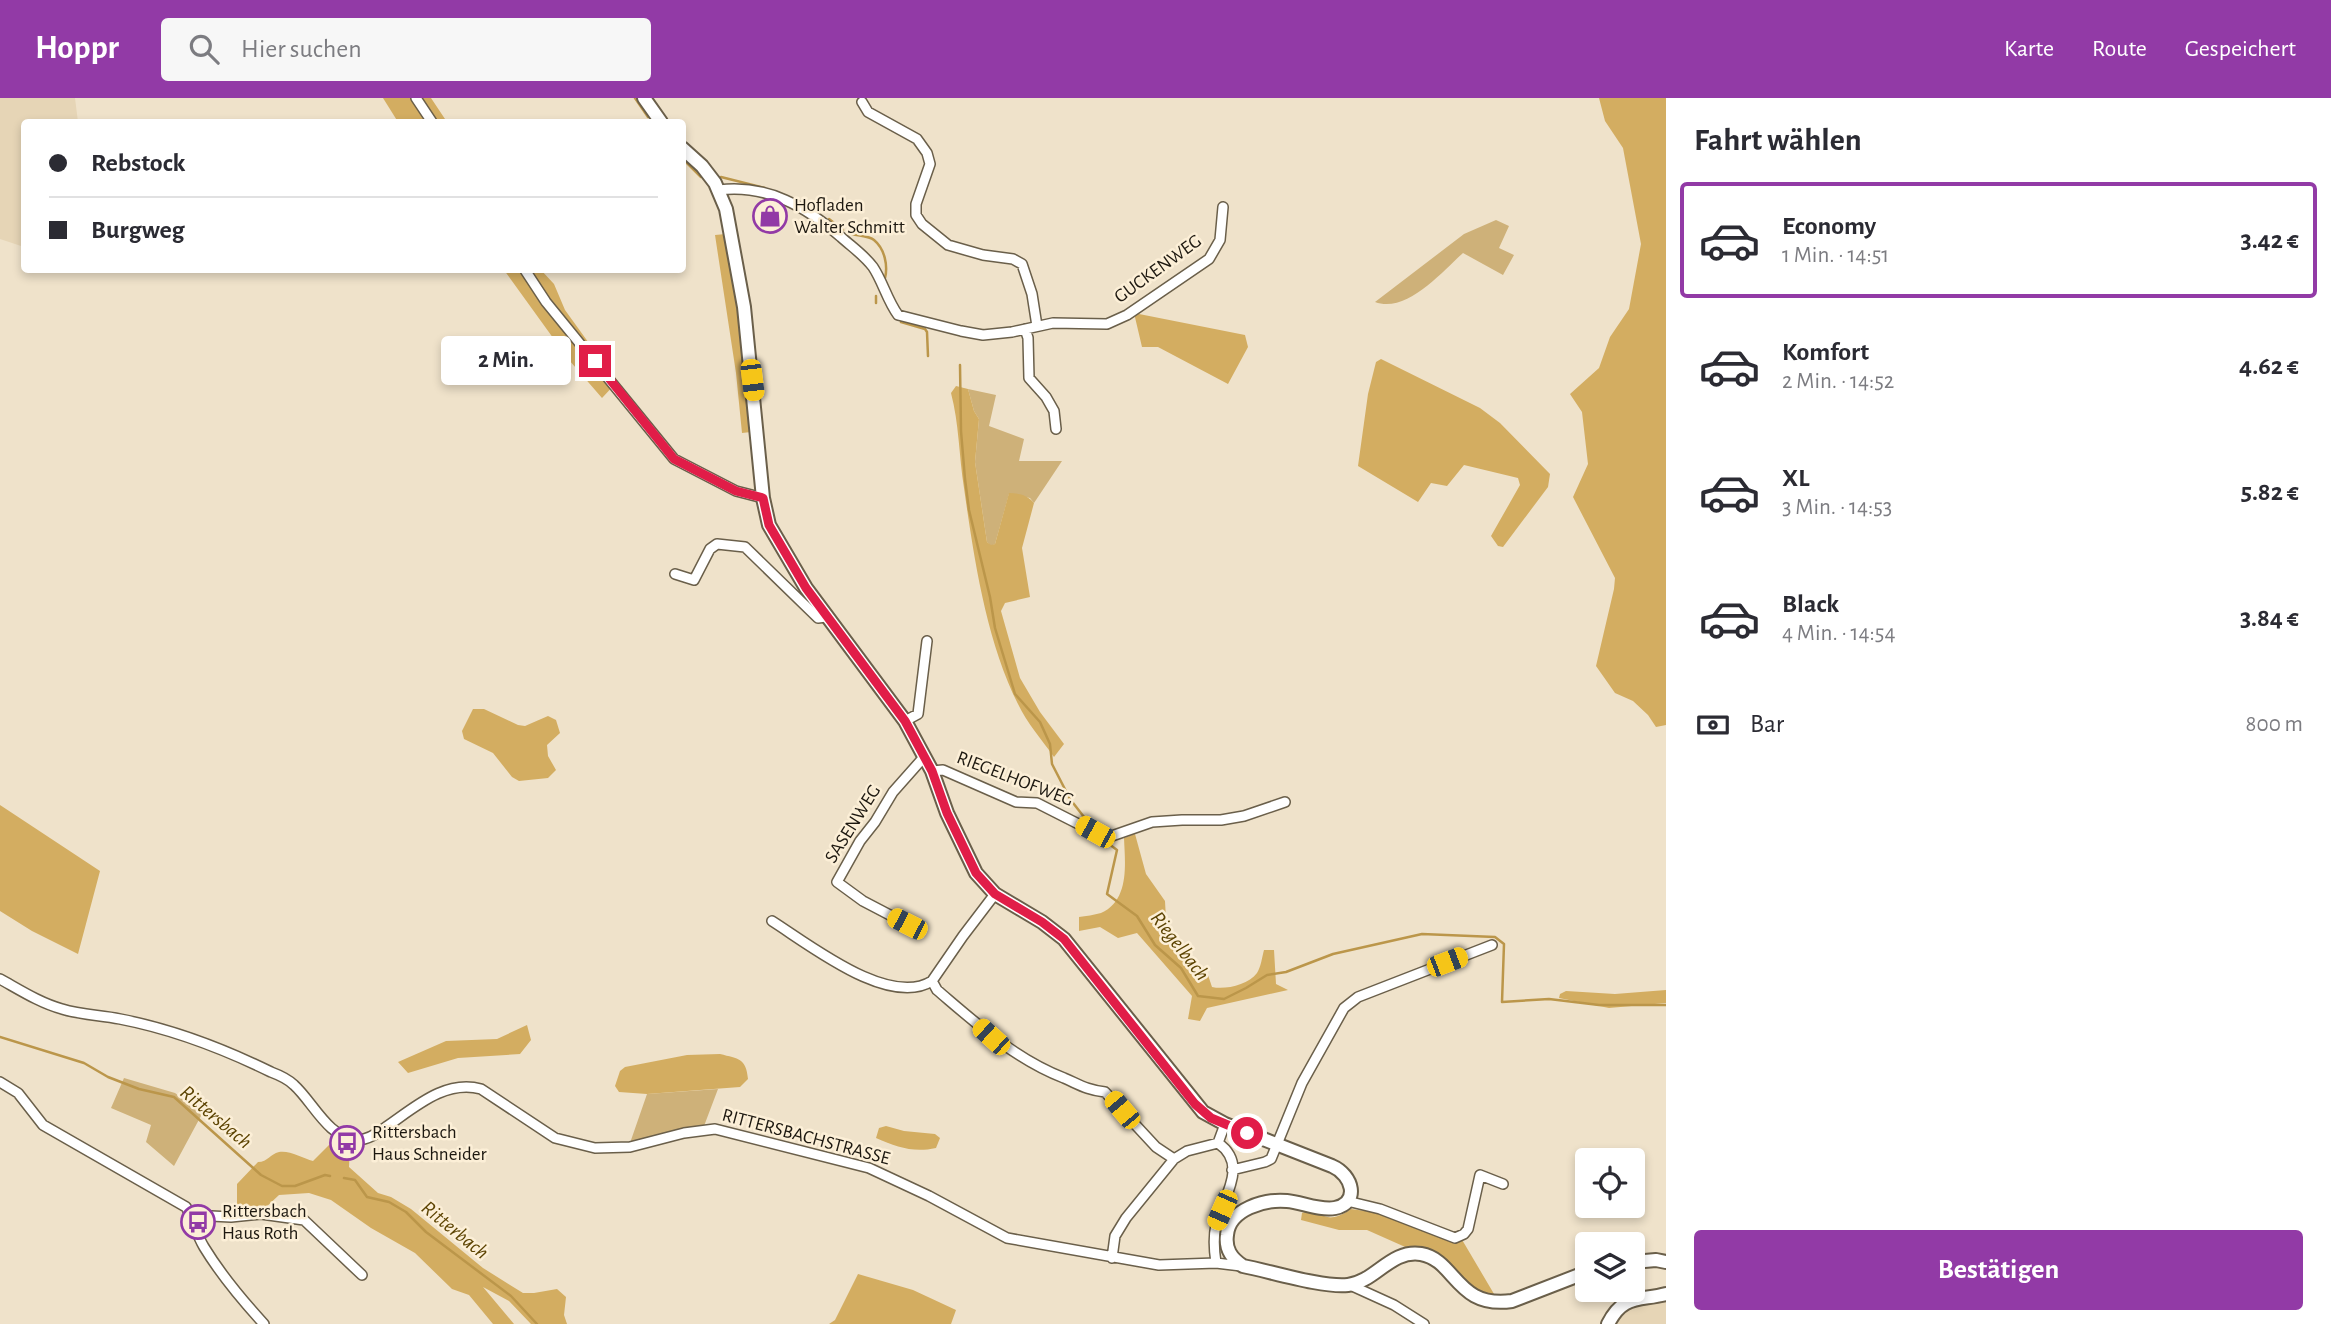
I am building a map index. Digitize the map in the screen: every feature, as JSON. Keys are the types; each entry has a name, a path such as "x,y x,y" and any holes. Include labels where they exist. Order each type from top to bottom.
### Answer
{"street":[{"path":"416,98 430,119"},
{"path":"644,98 659,119"},
{"path":"862,102 868,112 917,139 927,153 930,164 916,204 916,215 922,224 948,245 983,255 1013,259 1022,264 1032,294 1037,327"},
{"path":"686,152 702,166 719,190 726,208 740,281 763,498 769,525 826,617 905,721 932,771 947,813 976,873 995,894 1042,922 1064,939 1195,1104 1211,1118 1342,1170 1348,1176 1350,1184 1347,1201 1343,1205 1330,1209 1274,1201 1244,1210 1230,1222 1226,1241 1233,1260 1243,1266 1350,1285 1394,1305 1424,1324"},
{"name":"GUCKENWEG","path":"719,190 738,189 762,193 790,201 809,211 867,260 876,271 898,315 983,335 1053,323 1098,326 1127,315 1214,253 1220,240 1223,207"},
{"path":"527,273 546,302 674,459 736,491 763,498"},
{"path":"1025,329 1028,338 1029,378 1050,404 1056,429"},
{"path":"675,574 694,580 710,549 717,544 746,547 806,608 818,618 826,617"},
{"path":"905,721 918,714 927,641"},
{"name":"SASENWEG","path":"907,924 863,901 837,882 860,841 893,792 924,757"},
{"name":"RIEGELHOFWEG","path":"932,771 943,771 1016,802 1037,803 1105,838 1152,822 1221,820 1244,816 1285,802"},
{"path":"772,921 871,981 902,989 914,989 932,981 995,894"},
{"path":"1232,1170 1271,1159 1301,1083 1344,1008 1359,997 1492,945"},
{"name":"RITTERSBACHSTRASSE","path":"0,979 40,1001 62,1009 120,1019 175,1033 271,1072 294,1084 326,1123 356,1140 379,1132 432,1096 457,1087 472,1086 481,1089 555,1138 577,1144 595,1148 617,1148 715,1129 869,1168 929,1196 1007,1238 1159,1265 1216,1263 1243,1266"},
{"path":"932,981 937,990 991,1037 1051,1074 1087,1090 1105,1092 1156,1147 1174,1159"},
{"path":"0,1082 18,1093 43,1125 186,1207 203,1245 264,1324"},
{"path":"1218,1143 1225,1124"},
{"path":"1112,1258 1115,1236 1126,1218 1174,1159 1187,1151 1218,1143"},
{"path":"1216,1263 1216,1223 1231,1187 1232,1170 1229,1155 1218,1143"},
{"path":"1347,1201 1380,1209 1455,1238 1468,1229 1480,1175 1503,1184"},
{"path":"191,1215 231,1217 261,1214 304,1220 362,1275"},
{"path":"1350,1285 1366,1278 1395,1258 1408,1254 1430,1257 1468,1292 1500,1303 1575,1277"},
{"path":"1645,1261 1666,1262"},
{"path":"1608,1324 1628,1301 1666,1294"}],"shaded area":[{"path":"0,98 75,98 78,119 21,119 21,246 0,239"},
{"path":"383,98 431,98 445,119 396,119"},
{"path":"1599,98 1666,98 1666,725 1656,727 1633,701 1615,693 1596,666 1615,578 1573,497 1588,464 1582,412 1570,394 1599,368 1610,337 1629,309 1641,244 1623,148 1605,121"},
{"path":"1496,220 1509,226 1499,248 1514,255 1503,275 1463,253 1411,297 1387,304 1375,302 1464,234"},
{"path":"726,234 746,372 751,432 742,433 736,373 715,235"},
{"path":"506,273 544,273 554,284 565,310 617,382 602,398 569,360"},
{"path":"1134,313 1245,335 1248,347 1228,384 1158,347 1142,347"},
{"path":"1381,359 1480,408 1500,423 1550,474 1548,487 1503,547 1498,546 1491,536 1520,485 1518,478 1464,465 1447,486 1431,483 1418,502 1358,466 1368,394 1376,362"},
{"path":"956,386 968,389 979,419 975,462 987,542 995,544 1009,493 1023,495 1034,503 1022,548 1030,597 1005,603 1001,611 1020,678 1040,712 1064,744 1054,757 1018,704 989,626 964,488 951,393"},
{"path":"968,389 996,395 989,426 1024,439 1019,461 1062,461 1034,503 1030,498 1009,494 995,544 991,546 987,542 975,462 979,419"},
{"path":"473,709 484,709 525,726 548,716 556,720 560,733 547,745 548,756 556,770 548,778 519,781 512,777 493,753 464,739 462,731"},
{"path":"0,805 100,871 78,954 0,911"},
{"path":"1135,834 1146,874 1165,901 1167,937 1208,975 1212,987 1230,987 1248,981 1258,971 1264,950 1274,950 1276,984 1288,990 1207,1008 1200,1021 1188,1019 1192,996 1137,933 1118,938 1100,927 1079,931 1079,917 1101,913 1117,899 1124,880 1124,838"},
{"path":"1666,990 1666,1003 1609,1008 1559,998 1560,994 1566,991 1615,994"},
{"path":"527,1025 531,1040 520,1054 458,1058 408,1073 398,1062 446,1041 497,1039"},
{"path":"720,1054 743,1063 748,1079 740,1087 647,1094 619,1092 615,1086 620,1071 625,1067 687,1055"},
{"path":"124,1078 175,1093 202,1114 174,1166 146,1142 151,1125 111,1108"},
{"path":"718,1089 704,1126 630,1143 647,1094"},
{"path":"886,1126 935,1134 940,1138 936,1148 905,1148 876,1138 879,1128"},
{"path":"334,1140 350,1146 349,1167 378,1193 411,1209 483,1268 523,1293 557,1289 566,1297 564,1315 567,1324 531,1324 509,1301 483,1287 514,1324 493,1324 469,1295 452,1289 415,1253 371,1228 331,1200 309,1193 279,1195 263,1210 237,1212 237,1184 258,1162 283,1152 313,1161"},
{"path":"1351,1209 1379,1213 1461,1238 1497,1299 1481,1294 1412,1250 1367,1230 1339,1230 1301,1220 1302,1213 1314,1212 1334,1217"},
{"path":"858,1274 913,1290 956,1310 951,1324 829,1324 835,1320"},
{"path":"1666,1291 1666,1324 1603,1324 1607,1314 1638,1302 1645,1302 1645,1299"}],"waterway":[{"path":"635,98 648,117"},
{"path":"686,162 701,177"},
{"path":"721,177 765,188"},
{"path":"829,219 843,230"},
{"path":"852,234 869,238 878,244 885,258 885,278"},
{"path":"876,296 876,303"},
{"path":"901,322 925,329 928,356"},
{"name":"Riegelbach","path":"960,365 961,431 969,510 995,628 1015,694 1040,722 1050,744 1052,764 1070,799 1091,826"},
{"name":"Riegelbach","path":"1105,841 1117,850 1107,894 1137,916 1155,945 1181,968 1198,996 1224,999 1267,975 1286,972 1333,954 1422,934 1495,937 1504,944 1502,1002 1549,999 1599,1005 1666,1005"},
{"name":"Rittersbach","path":"0,1037 84,1063 108,1077 139,1089 174,1097 261,1175 282,1186 295,1186 325,1175 330,1176"},
{"name":"Ritterbach","path":"344,1178 355,1180 367,1197 389,1202 406,1212 426,1232 511,1296 537,1324"}],"place":[{"name":"Hofladen Walter Schmitt","path":"770,216"},
{"name":"Rittersbach Haus Schneider","path":"347,1143"},
{"name":"Rittersbach Haus Roth","path":"198,1222"}],"route":[{"path":"595,361 674,459 736,491 763,498 769,525 776,540 806,588 905,721 932,771 967,858 985,885 1064,939 1195,1104 1211,1118 1247,1133"}]}
